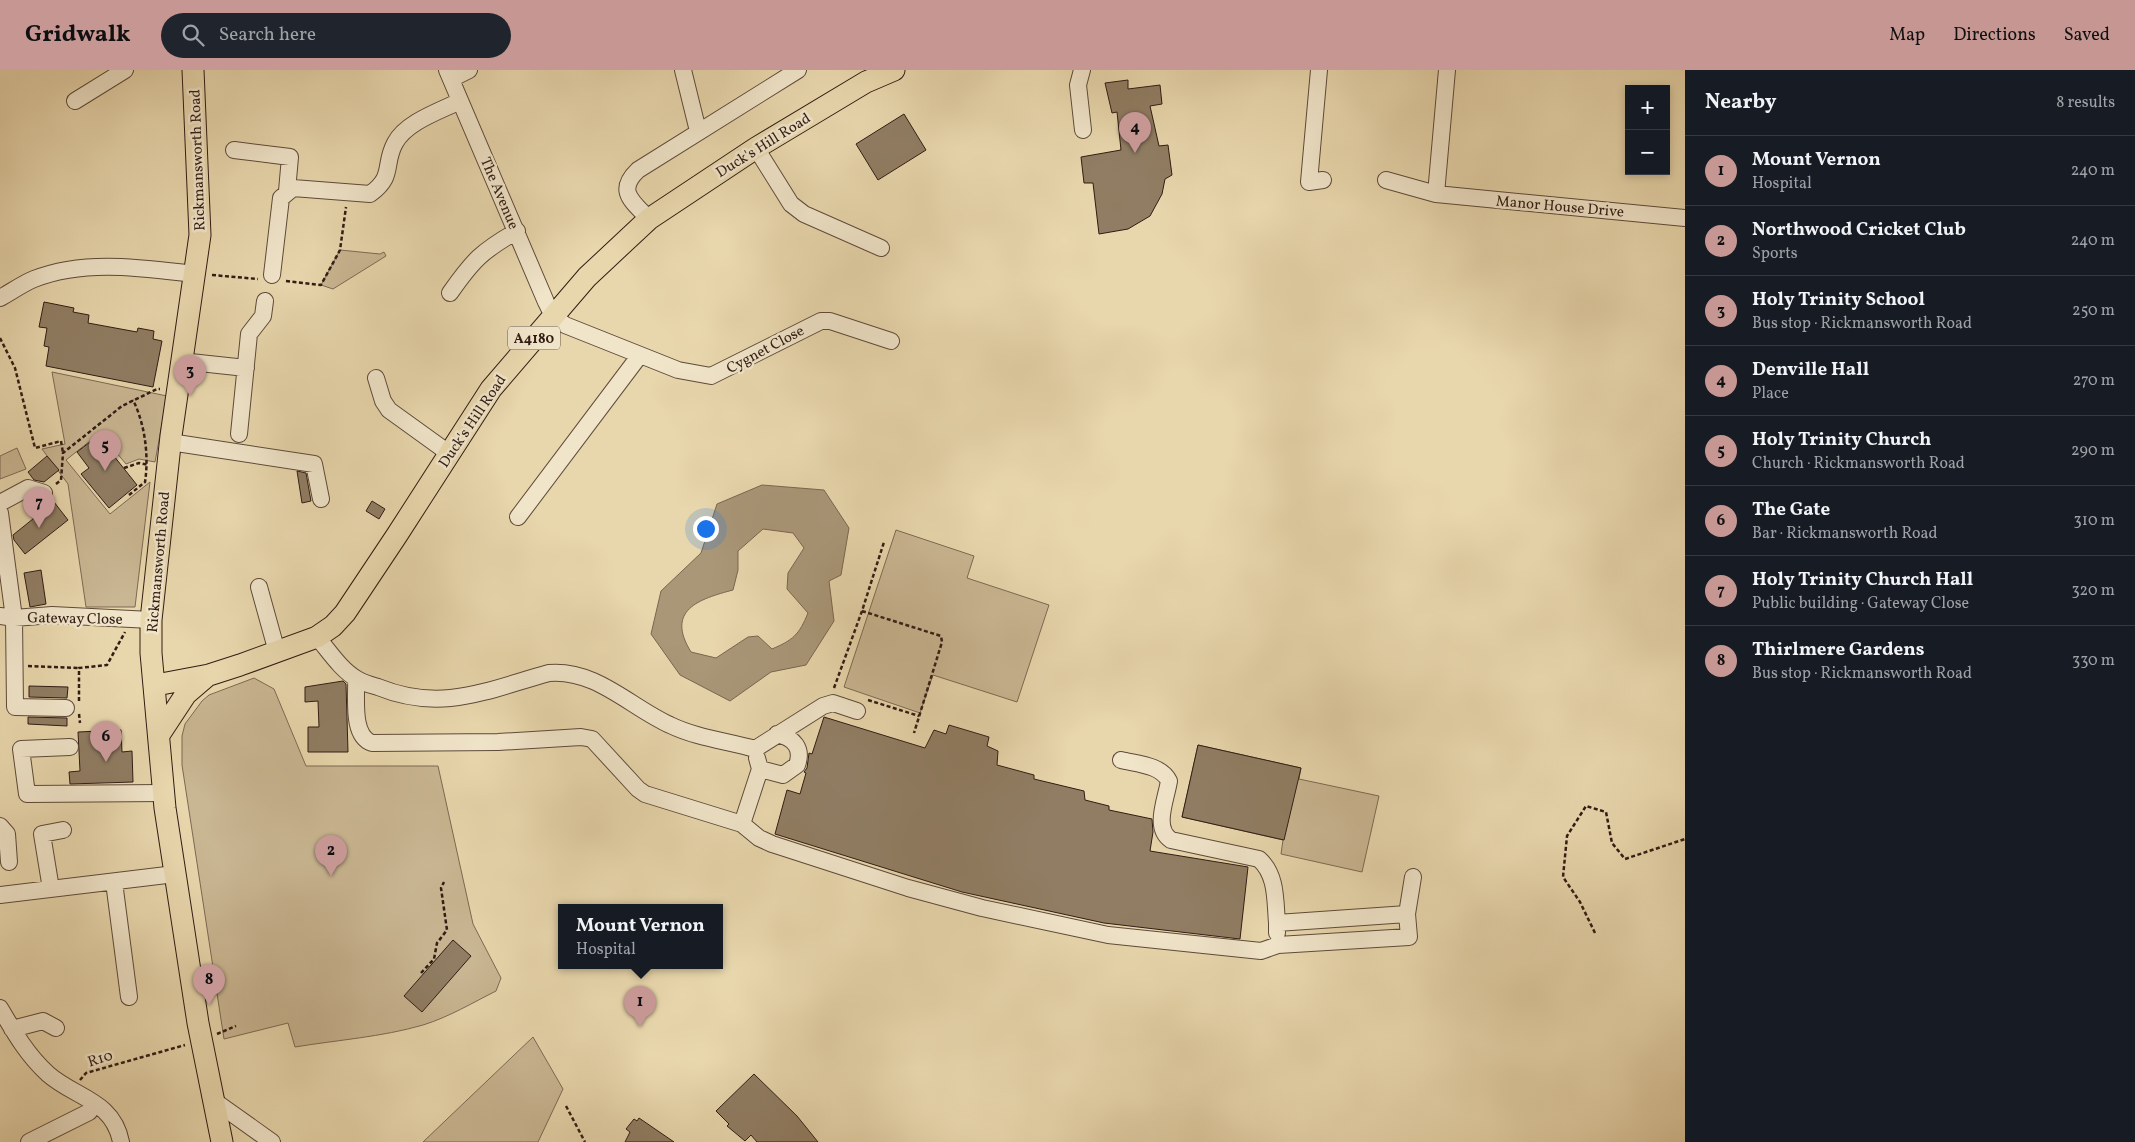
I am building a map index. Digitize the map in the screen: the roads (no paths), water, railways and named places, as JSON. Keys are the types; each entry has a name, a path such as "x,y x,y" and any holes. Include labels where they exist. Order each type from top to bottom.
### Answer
{"main road":[{"name":"Rickmansworth Road","path":"194,70 200,235 170,442 158,467 142,619 151,653 156,685 164,793 175,874 202,1040 222,1142"},
{"name":"Duck's Hill Road","path":"156,685 209,674 318,637 345,612 491,389 587,277 648,219 864,76 894,70"},
{"path":"159,736 186,694 209,674"}],"street":[{"path":"75,101 125,70"},
{"path":"449,75 469,70"},
{"path":"683,70 698,131"},
{"path":"648,219 629,197 626,189 629,179 638,170 798,70"},
{"path":"1082,70 1078,85 1083,130"},
{"path":"1318,70 1308,182 1323,180"},
{"path":"1436,194 1447,70"},
{"name":"The Avenue","path":"449,75 553,316"},
{"path":"272,277 280,198 287,191 293,188 370,194 380,187 387,174 395,142 408,128 460,101"},
{"path":"756,148 790,204 804,214 881,248"},
{"path":"234,150 290,158 287,191"},
{"name":"Manor House Drive","path":"1386,180 1436,194 1685,218"},
{"path":"450,293 471,262 490,246 517,231"},
{"path":"0,298 32,280 50,274 97,266 132,267 195,274"},
{"path":"239,434 249,334 263,316 265,301"},
{"name":"Cygnet Close","path":"553,316 565,325 678,370 711,376 821,321 830,321 891,341"},
{"path":"518,517 640,355"},
{"path":"181,361 246,368"},
{"path":"376,378 383,401 389,410 450,454"},
{"path":"170,442 314,464 321,499"},
{"path":"0,502 28,488 44,493"},
{"path":"0,512 7,617 14,666 15,707 75,707"},
{"path":"259,587 277,652"},
{"name":"Gateway Close","path":"7,617 52,615 142,619"},
{"path":"318,637 344,669 356,679 398,695 430,700 460,698 561,672 580,675 595,681 669,725 701,737 755,749 823,706 834,702 860,705"},
{"path":"356,679 358,722 361,736 372,743 498,742 581,737 592,739 638,789 646,794 742,824 759,838 772,844 908,888 982,908 1108,935 1261,951 1278,945 1409,937 1407,914 1413,877"},
{"path":"760,769 783,775 797,765 800,751 796,744 787,736 777,734"},
{"path":"70,748 21,749 27,794 164,793"},
{"path":"742,824 760,769 755,749"},
{"path":"1121,760 1160,770 1166,775 1169,781 1160,827 1164,836 1172,840 1259,859 1268,867 1273,878 1278,945"},
{"path":"2,828 7,834 9,862"},
{"path":"51,890 42,834 63,830"},
{"path":"0,895 175,874"},
{"path":"114,882 129,997"},
{"path":"1277,923 1407,914"},
{"path":"0,1008 12,1029 38,1064 50,1076 109,1112 119,1133 120,1142"},
{"path":"12,1029 43,1021 56,1028"},
{"path":"213,1100 272,1142"},
{"path":"29,1142 89,1112 96,1104"}],"place":[{"name":"Denville Hall","path":"1135,153"},
{"name":"Holy Trinity School","path":"190,396"},
{"name":"Holy Trinity Church","path":"105,471"},
{"name":"Holy Trinity Church Hall","path":"39,528"},
{"name":"The Gate","path":"106,762"},
{"name":"Northwood Cricket Club","path":"331,876"},
{"name":"Thirlmere Gardens","path":"209,1005"},
{"name":"Mount Vernon","path":"640,1027"}]}
